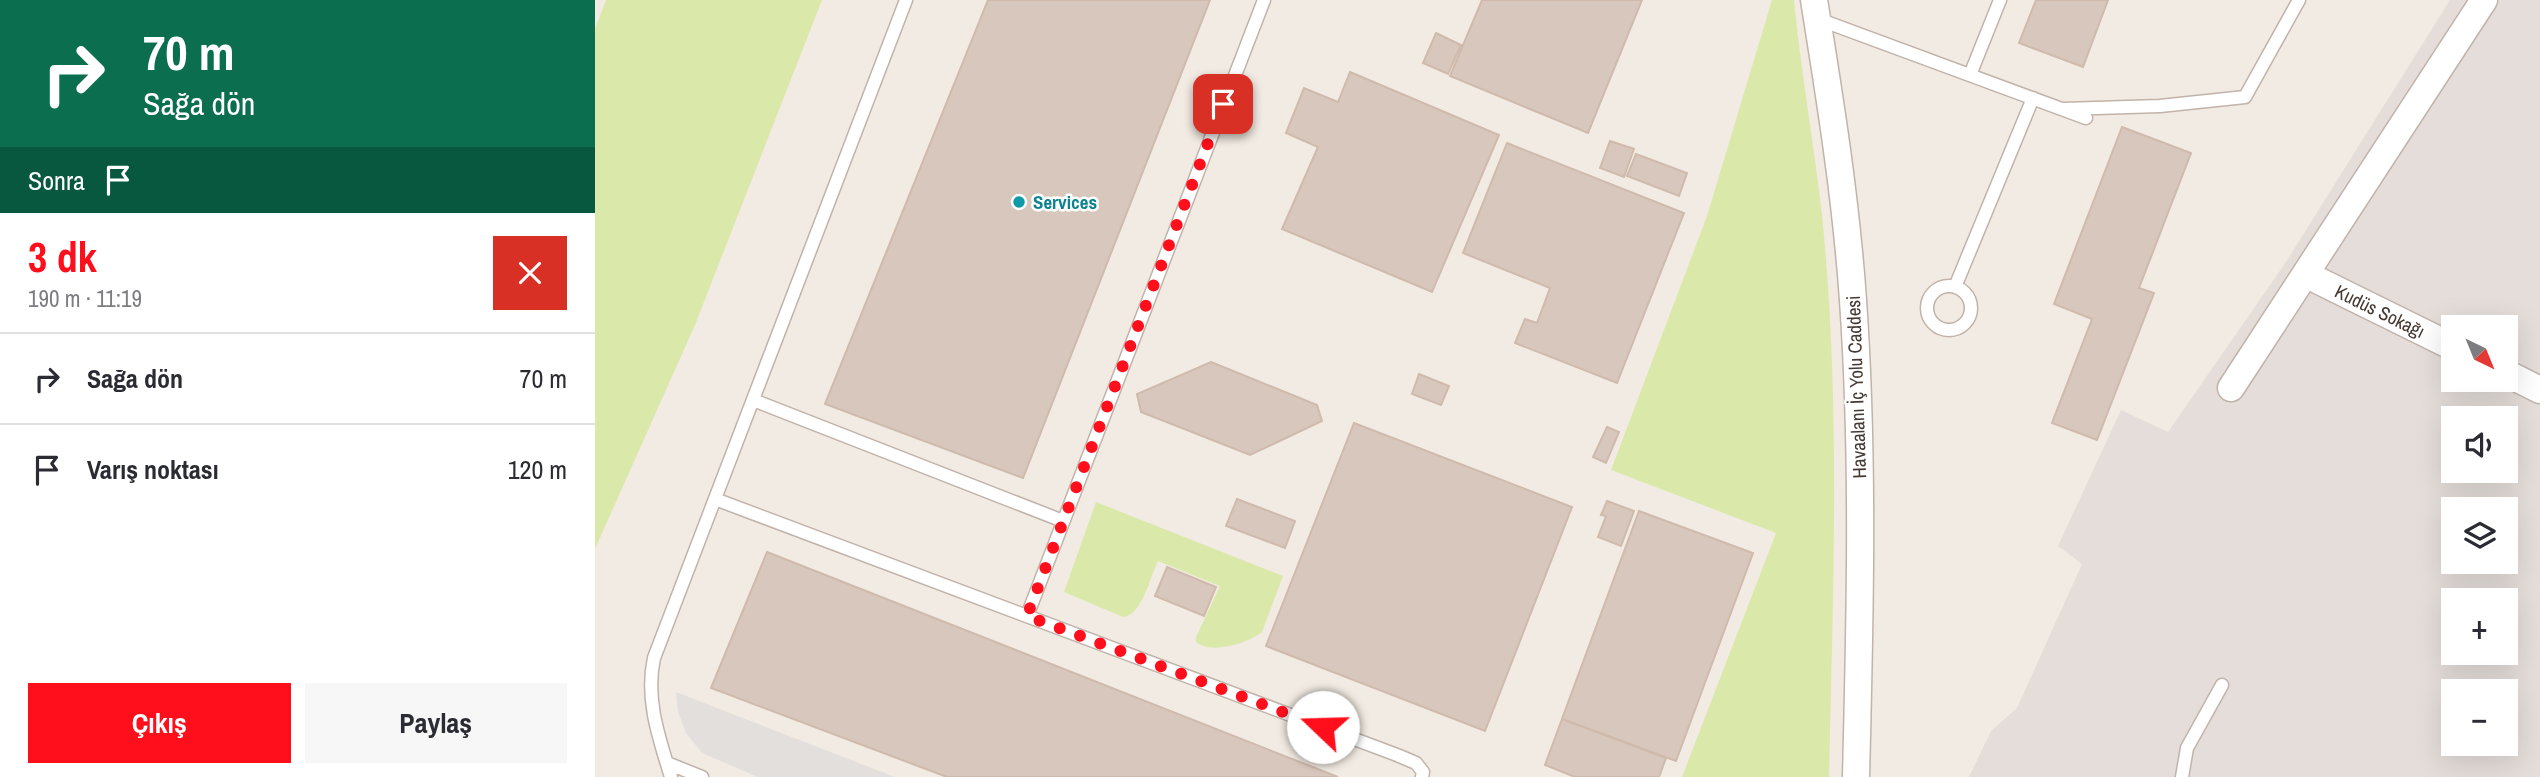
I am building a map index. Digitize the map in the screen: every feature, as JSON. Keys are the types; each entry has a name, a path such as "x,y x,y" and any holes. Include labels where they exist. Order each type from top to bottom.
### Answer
{"street":[{"path":"2231,388 2484,0"},
{"name":"Havaalanı İç Yolu Caddesi","path":"1816,9 1845,209 1853,301 1860,526 1856,777"},
{"name":"Kudüs Sokağı","path":"2307,275 2441,341"},
{"path":"2518,379 2540,390"}],"lane":[{"path":"671,777 653,714 649,681 654,658 906,0"},
{"path":"1027,616 1263,0"},
{"path":"1970,75 2000,0"},
{"path":"2064,109 2160,106 2245,97 2299,0"},
{"path":"1816,9 1970,75 2086,118"},
{"path":"1955,288 2033,98"},
{"path":"753,400 1063,521"},
{"path":"715,499 1397,755 1416,763 1423,772 1422,777"},
{"path":"2182,777 2187,748 2222,685"},
{"path":"667,763 702,777"}],"shaded area":[{"path":"2450,0 2540,0 2540,777 1969,777 1991,731 2017,708 2082,564 2058,546 2121,410 2168,432 2286,262"},
{"path":"676,692 895,777 758,777 702,753 686,733 678,712"}],"green space":[{"path":"606,0 822,0 695,325 595,549 595,29"},
{"path":"1772,0 1794,0 1822,215 1828,285 1834,426 1829,777 1682,777 1776,533 1611,470 1707,216"},
{"path":"1096,502 1283,576 1262,632 1229,646 1211,647 1196,642 1220,586 1158,561 1145,595 1130,615 1123,617 1064,592"}],"building":[{"name":"Services","path":"988,0 1210,0 1023,478 825,404"},
{"path":"1482,0 1642,0 1588,133 1450,76"},
{"path":"2036,0 2108,0 2083,67 2019,43"},
{"path":"1436,33 1461,45 1448,74 1423,63"},
{"path":"1350,72 1499,135 1432,292 1282,229 1318,147 1286,133 1304,88 1338,102"},
{"path":"2122,127 2191,153 2139,288 2154,293 2097,440 2052,423 2092,319 2054,304"},
{"path":"1610,141 1634,149 1624,177 1600,168"},
{"path":"1507,143 1684,213 1617,383 1515,343 1525,319 1537,323 1550,288 1463,253"},
{"path":"1636,154 1687,173 1679,196 1627,176"},
{"path":"1211,362 1317,405 1322,421 1250,455 1141,412 1137,394"},
{"path":"1419,374 1449,386 1441,405 1412,394"},
{"path":"1354,423 1572,507 1485,731 1266,646"},
{"path":"1607,427 1619,432 1606,463 1593,457"},
{"path":"1237,499 1295,521 1285,548 1226,526"},
{"path":"1607,501 1634,511 1621,546 1598,537 1606,516 1601,515"},
{"path":"1639,511 1753,553 1676,761 1562,719"},
{"path":"767,552 1338,777 947,777 711,688"},
{"path":"1167,567 1216,587 1204,616 1155,596"},
{"path":"1562,719 1666,758 1659,777 1575,777 1545,765"}],"place":[{"name":"Services","path":"1019,202"}],"route":[{"path":"1223,104 1027,616 1323,727"}]}
